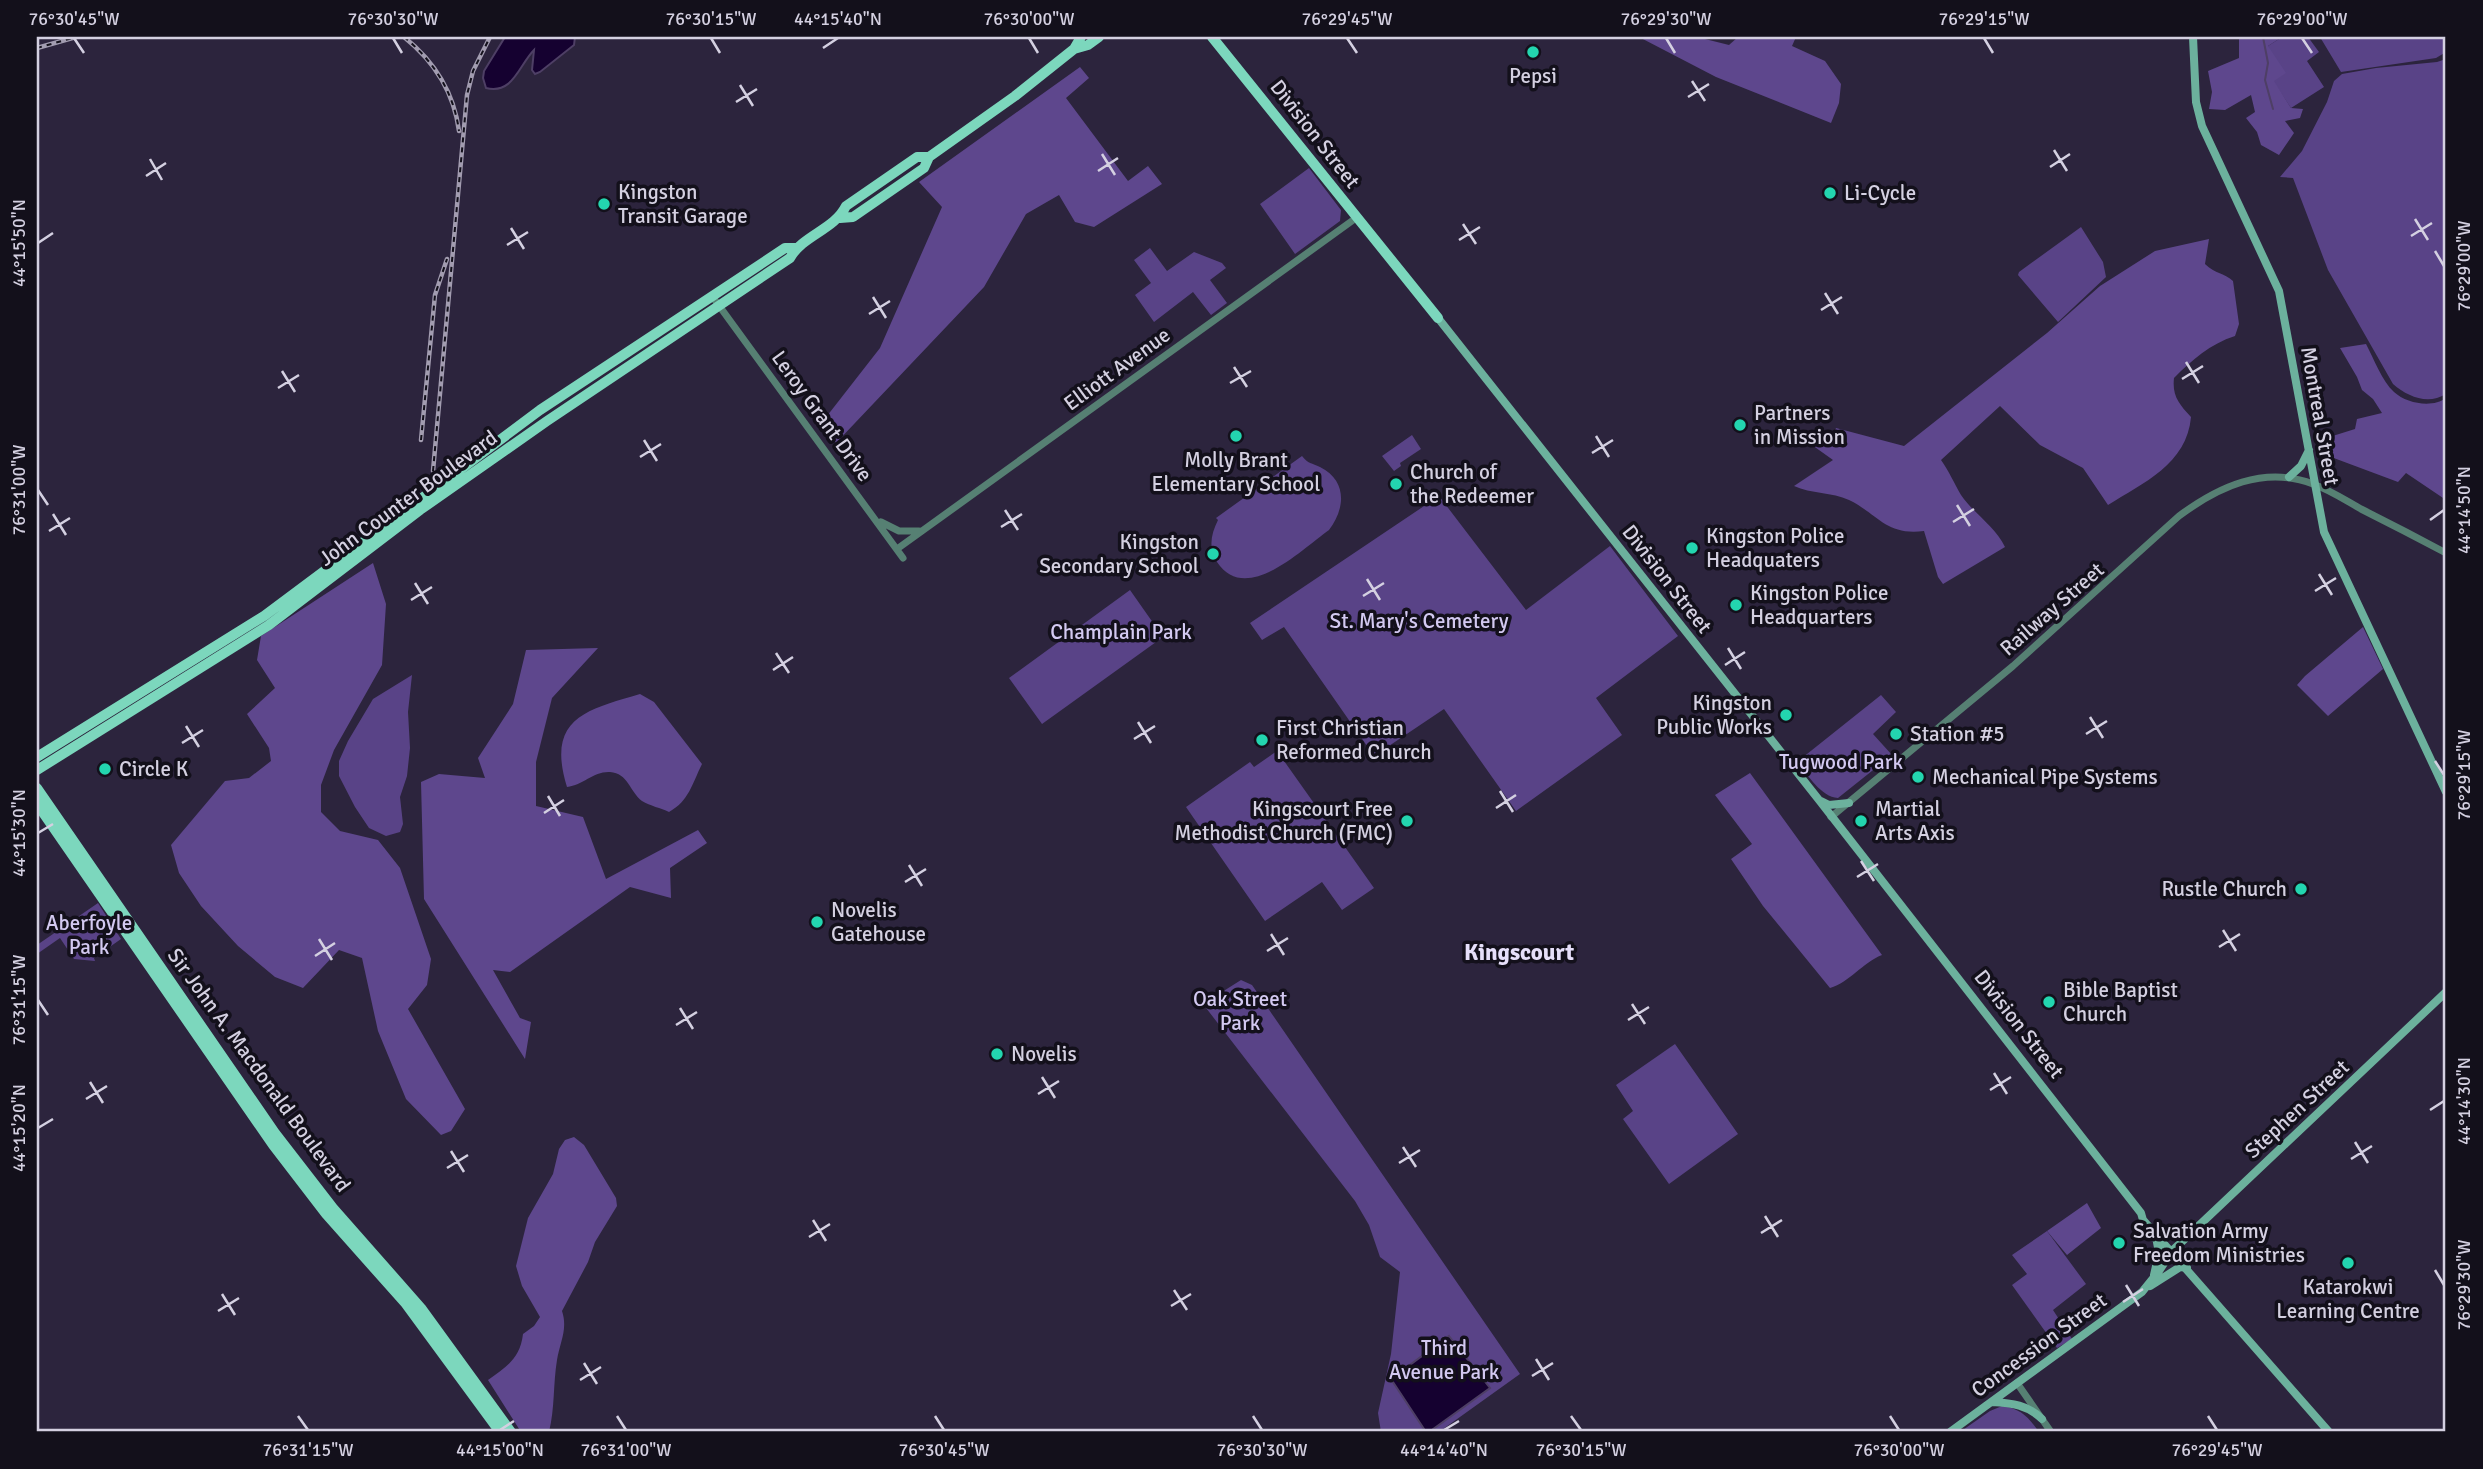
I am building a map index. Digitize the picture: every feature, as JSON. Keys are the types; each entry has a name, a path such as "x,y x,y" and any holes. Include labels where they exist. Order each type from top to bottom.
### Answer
{"main road":[{"path":"1074,49 1081,37"},
{"path":"1074,49 1099,37"},
{"name":"Division Street","path":"1212,37 1819,800 2156,1235 2329,1432"},
{"name":"Montreal Street","path":"2193,37 2196,102 2202,126 2278,291 2324,532 2446,792"},
{"name":"John Counter Boulevard","path":"37,770 269,625 420,510 547,421 720,307 790,258 796,248 841,218 853,217 924,168 929,157 1015,96 1074,49"},
{"name":"John Counter Boulevard","path":"37,757 264,616 540,410 785,248 796,248"},
{"path":"2289,477 2301,466 2309,450"},
{"path":"37,750 68,738"},
{"name":"Sir John A. Macdonald Boulevard","path":"37,788 275,1133 333,1208 421,1308 511,1432"},
{"path":"1819,800 1829,805 1849,803"},
{"name":"Sir John A. Macdonald Boulevard","path":"37,804 273,1145 326,1214 406,1304 500,1432"},
{"name":"Stephen Street","path":"2172,1251 2446,992"},
{"name":"Division Street","path":"2141,1213 2148,1217 2172,1251"},
{"path":"2154,1278 2159,1254 2156,1235"},
{"name":"Concession Street","path":"1950,1432 2142,1292 2172,1251"},
{"path":"2142,1292 2180,1267 2187,1268"},
{"path":"1992,1402 2021,1405 2033,1410 2042,1419"}],"street":[{"name":"Elliott Avenue","path":"897,549 1356,218"},
{"name":"Leroy Grant Drive","path":"712,296 903,558"},
{"name":"Railway Street","path":"1831,817 2013,666 2179,516 2205,497 2239,483 2289,477 2314,484 2446,553"},
{"path":"873,515 893,529 913,532 923,530"},
{"path":"2017,1383 2051,1432"}],"green space":[{"path":"2282,37 2308,37 2319,52 2307,61 2324,87 2291,108 2273,81 2268,46"},
{"path":"2320,37 2446,37 2446,52 2436,58 2341,72"},
{"path":"2446,59 2446,394 2425,399 2405,393 2393,384 2328,270 2293,178 2280,177 2302,151 2327,102 2334,81 2342,74"},
{"path":"1309,168 1341,210 1340,221 1295,254 1260,204"},
{"path":"2081,227 2103,262 2106,277 2058,322 2018,275"},
{"path":"1150,248 1167,271 1194,252 1222,263 1226,268 1210,280 1227,303 1211,315 1193,292 1154,322 1135,295 1151,283 1134,260"},
{"path":"1412,435 1421,449 1400,463 1401,466 1394,471 1382,456"},
{"path":"1302,456 1329,473 1339,488 1341,505 1334,522 1329,530 1274,570 1243,578 1229,574 1217,562 1212,552 1212,536 1218,520 1216,518"},
{"name":"St. Mary's Cemetery","path":"1439,496 1526,610 1610,546 1678,636 1596,698 1622,735 1516,811 1444,709 1374,756 1284,627 1262,640 1250,623"},
{"name":"Champlain Park","path":"1130,590 1163,637 1042,724 1009,678"},
{"path":"412,675 408,712 410,748 407,776 400,797 403,824 400,832 386,836 369,828 355,807 339,776 339,761 373,699"},
{"name":"Tugwood Park","path":"1881,695 1896,712 1873,734 1892,755 1838,798 1826,794 1797,762"},
{"path":"1277,751 1374,888 1342,910 1322,882 1265,921 1186,807 1250,762 1254,767"},
{"name":"Aberfoyle Park","path":"98,903 121,939 94,958 95,961 74,959 60,938 37,954 37,945"},
{"path":"1241,980 1252,985 1520,1374 1439,1432 1381,1432 1378,1413 1391,1354 1400,1272 1380,1257 1369,1225 1355,1201 1203,1004"},
{"path":"1675,1044 1738,1134 1669,1184 1623,1119 1633,1111 1616,1085"},
{"path":"2047,1231 2086,1284 2053,1310 2072,1339 2057,1348 2012,1285 2027,1274 2012,1255"},
{"path":"2002,1406 2024,1414 2039,1432 1960,1432 1990,1411"}],"shaded area":[{"path":"505,37 575,37 574,45 540,72 535,74 532,70 534,50 509,83 495,89 486,88 484,71"},
{"path":"1639,37 1697,37 1729,45 1738,37 1796,37 1792,46 1825,61 1841,84 1839,103 1831,123 1716,77"},
{"path":"2239,37 2282,37 2268,46 2286,73 2274,81 2291,108 2303,109 2300,118 2285,121 2294,133 2279,155 2261,145 2257,132 2246,118 2255,112 2251,95 2225,110 2209,109 2212,92 2208,71 2239,58"},
{"path":"1080,67 1089,78 1066,98 1128,181 1148,166 1162,184 1094,227 1075,222 1059,195 1026,214 984,287 836,443 824,425 827,416 880,348 942,207 919,182"},
{"path":"2209,239 2205,264 2233,281 2239,324 2235,336 2202,353 2174,378 2177,399 2191,417 2188,433 2172,460 2149,480 2108,505 2083,468 2040,445 2000,406 1941,460 1961,495 1996,533 2005,547 1943,584 1938,577 1924,531 1911,532 1891,527 1849,500 1794,486 1833,460 1812,445 1820,439 1831,440 1836,428 1904,446 2047,333 2100,286 2155,251"},
{"path":"2366,344 2386,382 2399,396 2427,404 2446,398 2446,500 2406,473 2398,482 2323,454 2323,439 2355,429 2357,419 2382,413 2373,399 2362,390 2340,348"},
{"path":"373,563 386,604 382,665 334,750 321,785 321,812 340,831 378,840 400,868 431,959 427,985 408,1009 465,1109 451,1131 441,1135 406,1099 378,1031 362,958 339,950 303,988 275,977 238,946 201,906 179,873 171,845 225,781 249,778 271,761 269,748 247,714 275,688 257,660 261,636"},
{"path":"2363,627 2383,669 2328,716 2297,685"},
{"path":"598,648 552,698 536,762 536,806 583,817 606,879 698,830 707,843 670,868 671,898 630,887 510,972 493,970 520,1018 531,1022 525,1059 424,899 421,782 439,774 485,778 478,758 513,704 526,650"},
{"path":"640,694 654,702 702,764 686,797 669,812 642,801 625,779 616,773 604,772 567,787 562,764 562,746 566,732 575,721 587,713"},
{"path":"1750,773 1882,955 1830,988 1763,906 1731,859 1752,844 1715,795"},
{"path":"574,1137 584,1145 616,1198 617,1206 595,1242 588,1262 562,1311 564,1330 557,1360 549,1432 521,1432 488,1380 512,1361 519,1350 523,1334 534,1326 540,1317 522,1286 516,1266 528,1218 553,1174 559,1149 565,1140"},
{"path":"2087,1203 2101,1228 2067,1255 2047,1231"},
{"path":"1449,1336 1490,1388 1426,1432 1391,1379"}],"waterway":[{"path":"2263,37 2268,63 2265,80 2273,109"}],"railway":[{"path":"37,48 76,37"},
{"path":"404,37 425,56 441,79 453,104 459,131"},
{"path":"433,471 467,95 473,71 490,37"},
{"path":"421,440 435,295 447,259"}],"place":[{"name":"Pepsi","path":"1533,52"},
{"name":"Li-Cycle","path":"1830,193"},
{"name":"Kingston Transit Garage","path":"604,204"},
{"name":"Partners in Mission","path":"1740,425"},
{"name":"Molly Brant Elementary School","path":"1236,436"},
{"name":"Church of the Redeemer","path":"1396,484"},
{"name":"Kingston Police Headquaters","path":"1692,548"},
{"name":"Kingston Secondary School","path":"1213,554"},
{"name":"Kingston Police Headquarters","path":"1736,605"},
{"name":"Kingston Public Works","path":"1786,715"},
{"name":"Station #5","path":"1896,734"},
{"name":"First Christian Reformed Church","path":"1262,740"},
{"name":"Circle K","path":"105,769"},
{"name":"Mechanical Pipe Systems","path":"1918,777"},
{"name":"Kingscourt Free Methodist Church (FMC)","path":"1407,821"},
{"name":"Martial Arts Axis","path":"1861,821"},
{"name":"Rustle Church","path":"2301,889"},
{"name":"Novelis Gatehouse","path":"817,922"},
{"name":"Bible Baptist Church","path":"2049,1002"},
{"name":"Novelis","path":"997,1054"},
{"name":"Salvation Army Freedom Ministries","path":"2119,1243"},
{"name":"Katarokwi Learning Centre","path":"2348,1263"}],"district":[{"name":"Kingscourt","path":"1519,952"}],"park label":[{"name":"Oak Street Park","path":"1240,1011"},
{"name":"Third Avenue Park","path":"1444,1360"}]}
